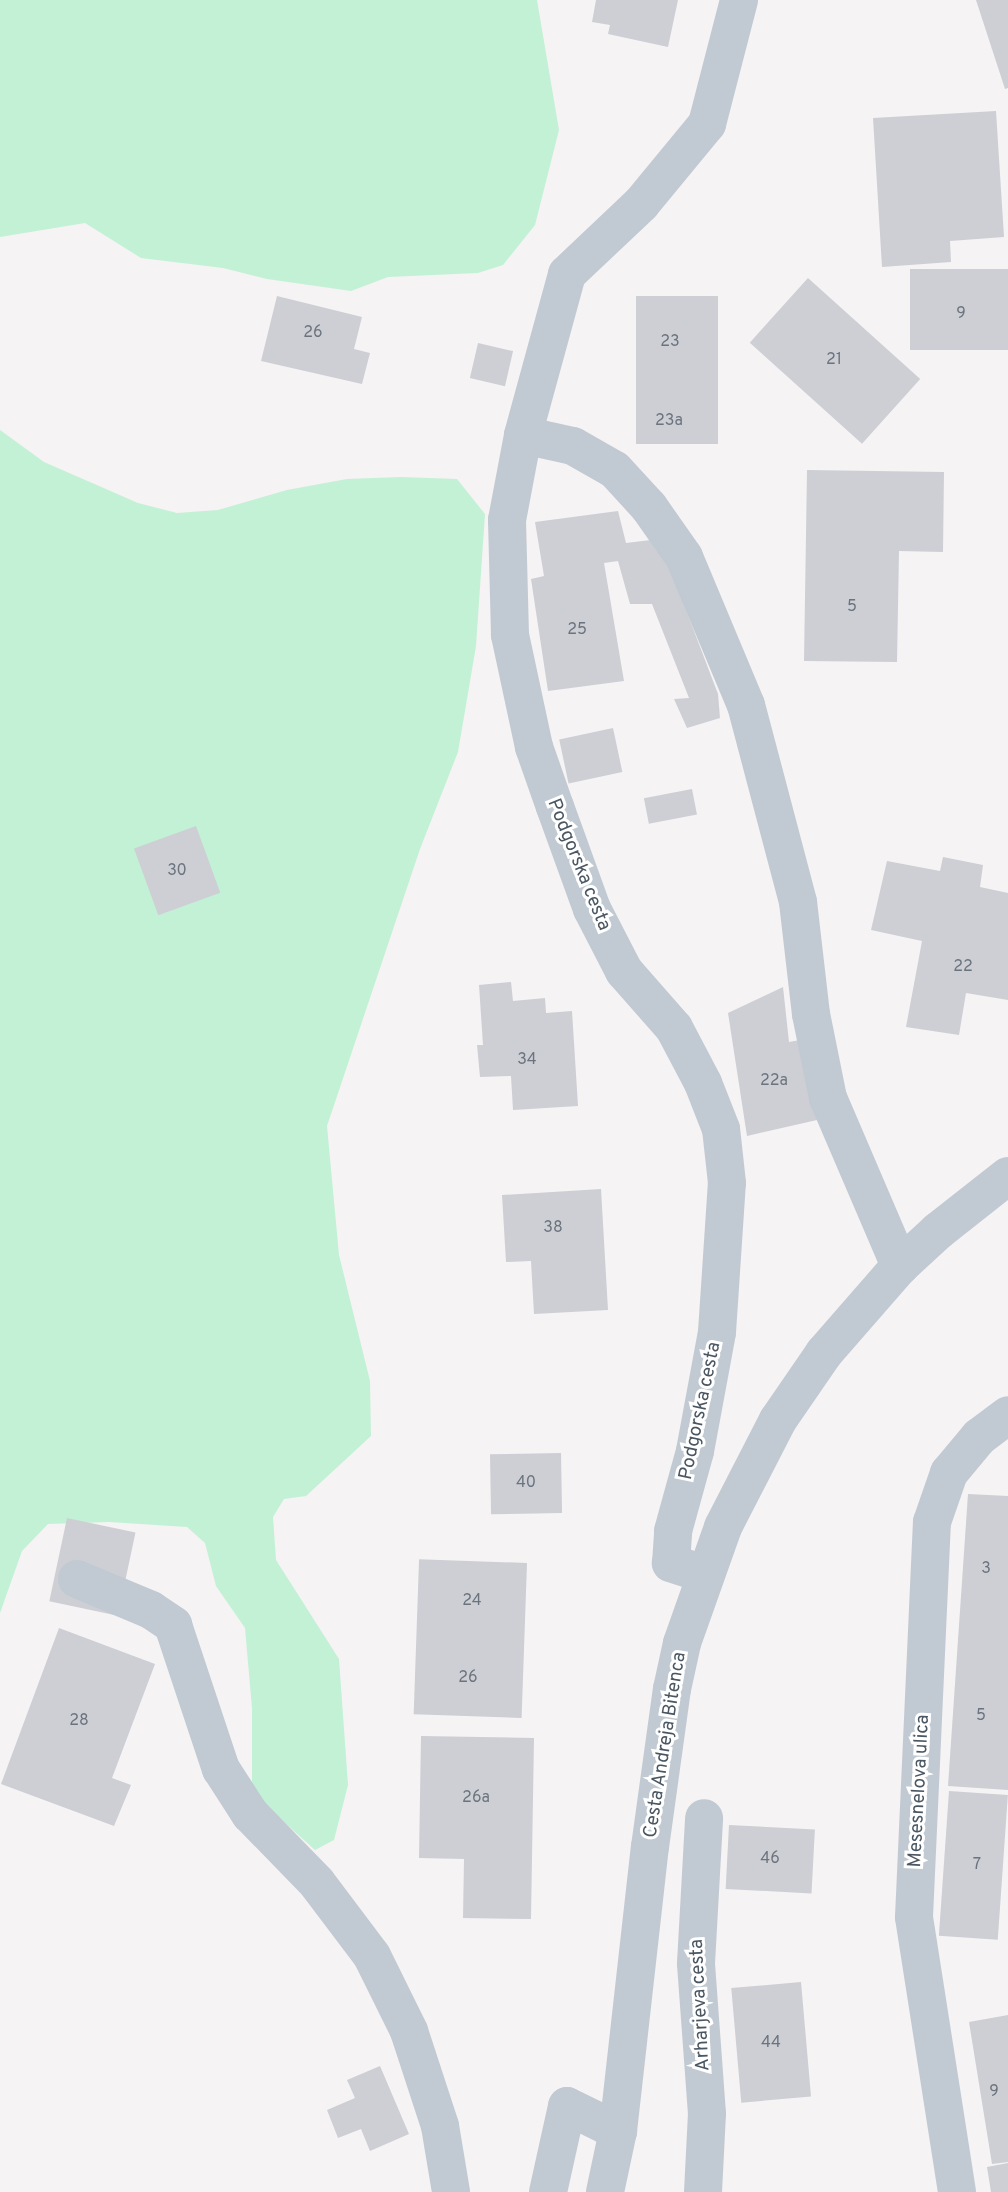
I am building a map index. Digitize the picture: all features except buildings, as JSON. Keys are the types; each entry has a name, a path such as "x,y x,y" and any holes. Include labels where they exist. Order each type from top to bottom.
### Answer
{"street":[{"name":"Podgorska cesta","path":"704,1574 671,1563 673,1531 695,1451 718,1332 727,1182 721,1129 703,1083 674,1028 624,971 592,909 534,747 509,635 507,520 523,435 568,274 641,204 706,124 739,0"},
{"path":"523,435 573,446 615,470 649,507 690,569 746,705 798,902 810,1014 828,1098 900,1266"},
{"name":"Cesta Andreja Bitenca","path":"605,2192 618,2131 663,1751 682,1643 704,1574 728,1516 778,1420 824,1353 900,1266 938,1231 1008,1176"},
{"name":"Mesesnelova ulica","path":"957,2192 914,1917 932,1522 949,1473 979,1437 1008,1415"},
{"path":"76,1578 151,1609 173,1625 221,1769 250,1814 325,1894 372,1956 391,1994 409,2031 440,2126 451,2192"},
{"name":"Arharjeva cesta","path":"703,2192 707,2114 696,1963 705,1818"},
{"path":"548,2192 567,2106 618,2131"}],"green space":[{"path":"0,0 537,0 559,130 535,225 503,265 478,273 388,277 351,291 267,279 223,268 141,258 85,223 0,237"},
{"path":"0,430 44,462 138,503 177,513 218,510 287,490 347,479 401,477 457,479 485,514 476,646 458,752 420,849 327,1126 339,1255 370,1381 371,1436 306,1496 284,1499 273,1517 276,1560 339,1659 348,1785 334,1840 315,1850 252,1793 252,1708 245,1628 216,1586 205,1543 187,1527 109,1522 48,1524 22,1551 0,1613"}]}
